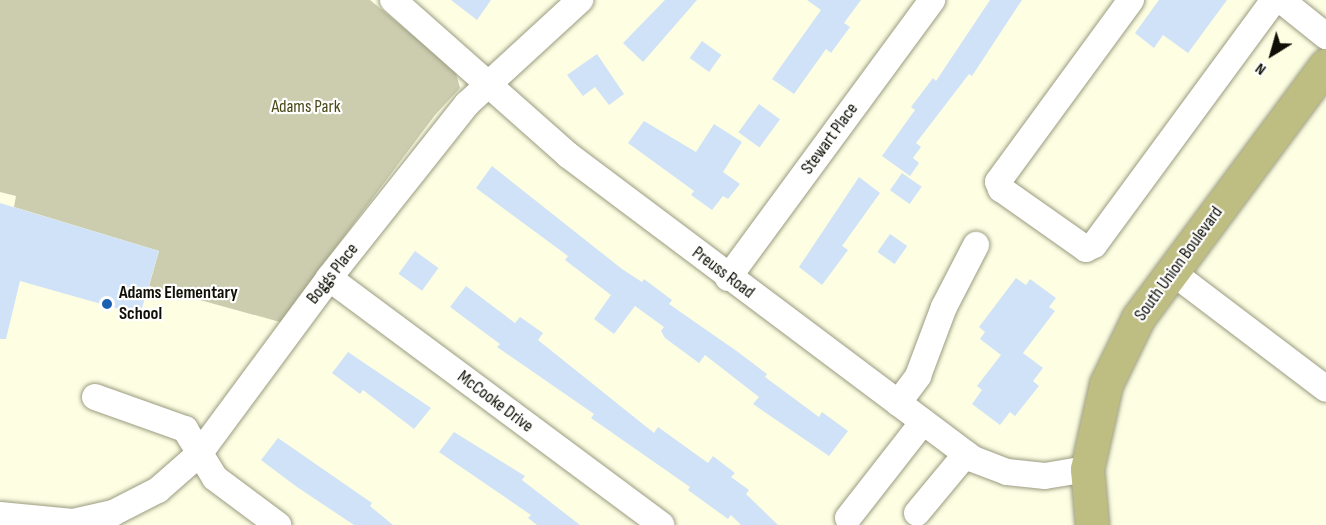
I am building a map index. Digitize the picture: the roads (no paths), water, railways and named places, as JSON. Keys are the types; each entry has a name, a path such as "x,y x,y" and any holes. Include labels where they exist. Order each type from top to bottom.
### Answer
{"main road":[{"name":"South Union Boulevard","path":"1092,525 1087,469 1106,384 1138,318 1326,65"}],"street":[{"name":"Preuss Road","path":"393,0 421,21 487,84 568,155 728,278 966,454 1007,472 1045,476 1087,469"},
{"name":"Boggs Place","path":"0,515 73,523 113,513 158,490 199,454 329,278 487,84 580,0"},
{"name":"Stewart Place","path":"728,278 932,0"},
{"path":"1131,0 998,182 1001,189 1086,249 1101,236 1274,0"},
{"path":"1281,0 1326,36"},
{"path":"898,403 918,376 944,307 976,245"},
{"path":"1172,272 1326,389"},
{"name":"McCooke Drive","path":"329,278 661,525"},
{"path":"95,397 185,429 215,478 278,525"},
{"path":"848,518 922,422"},
{"path":"917,513 966,454"}],"place":[{"name":"Adams Elementary School","path":"107,304"}],"park label":[{"name":"Adams Park","path":"306,107"}]}
